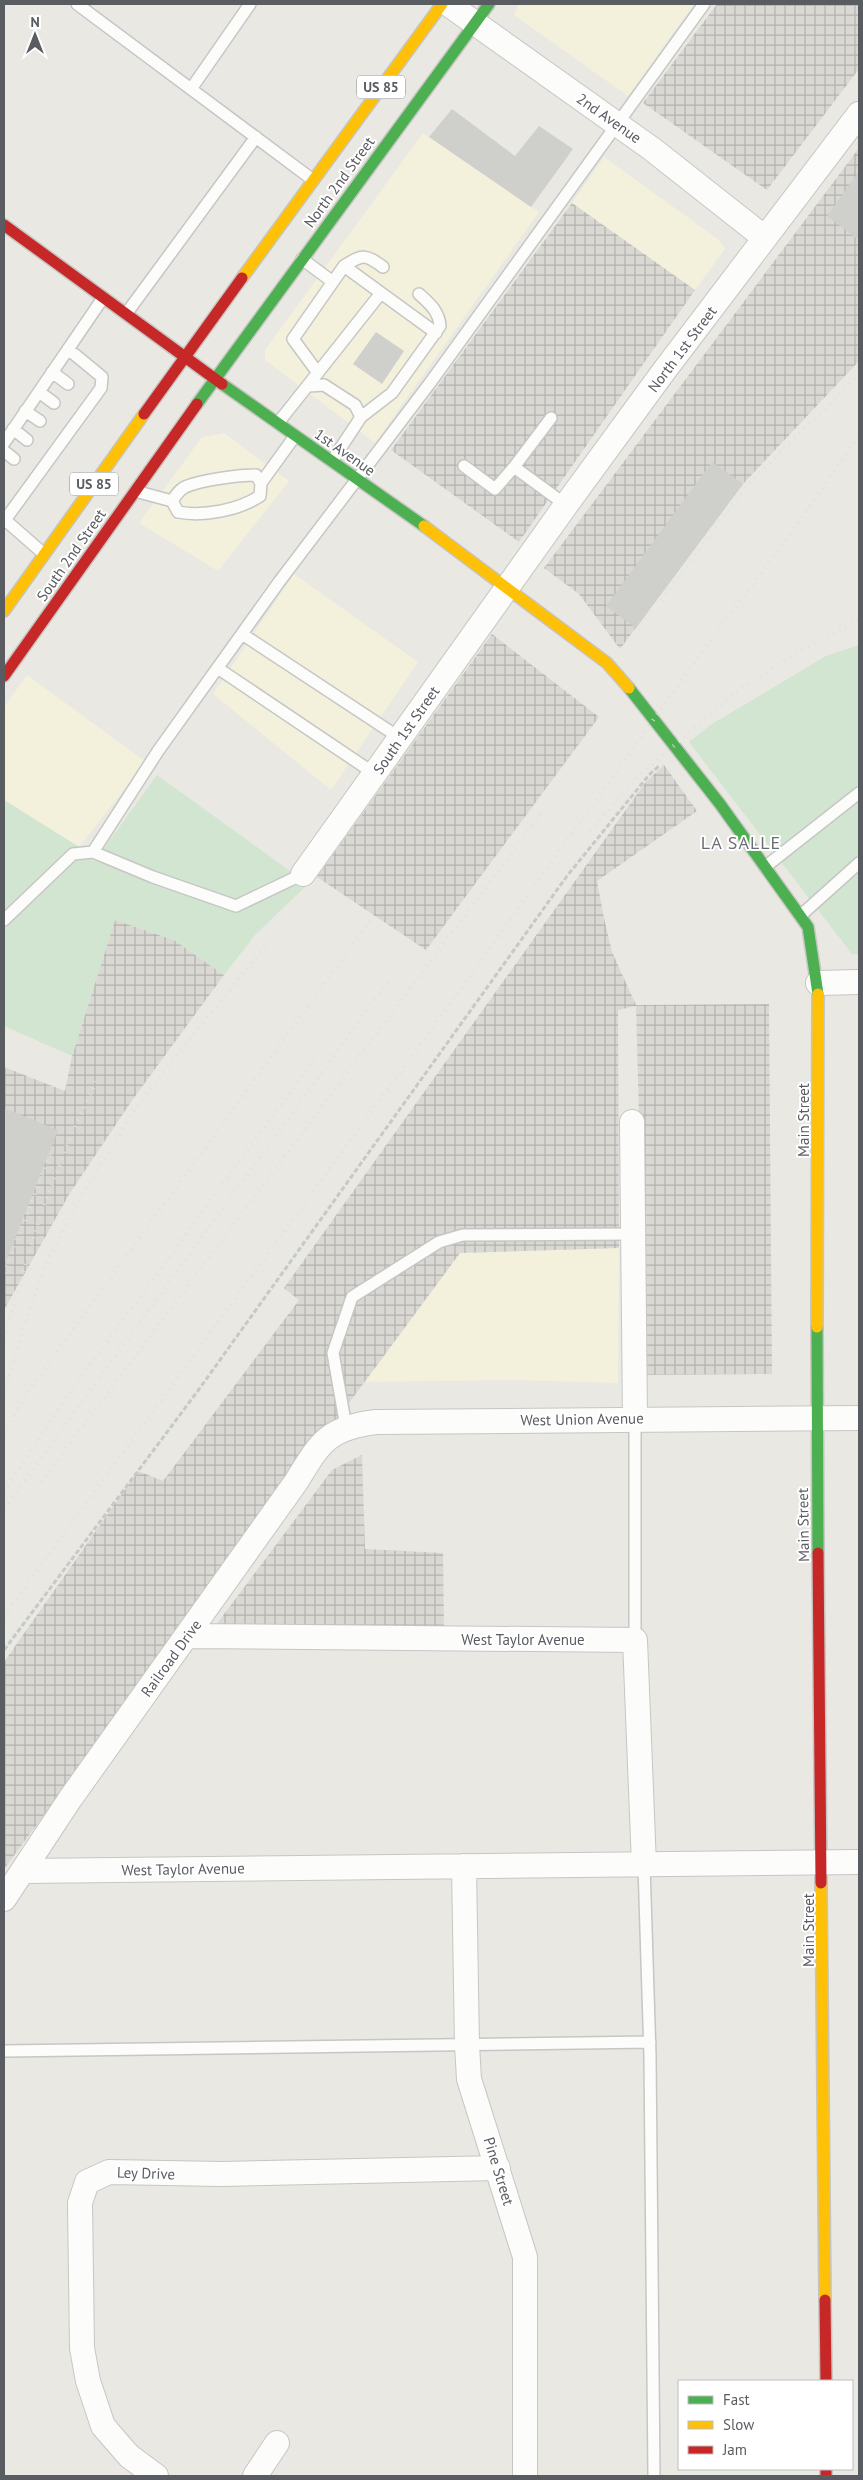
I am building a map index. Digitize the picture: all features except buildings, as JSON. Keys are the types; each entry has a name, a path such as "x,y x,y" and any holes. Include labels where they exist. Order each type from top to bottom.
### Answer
{"main road":[{"name":"North 2nd Street","path":"184,356 442,4"},
{"name":"North 2nd Street","path":"215,379 489,4"},
{"name":"1st Avenue","path":"4,225 215,379 508,587 607,663 643,704 654,721"},
{"name":"South 2nd Street","path":"4,611 184,356"},
{"name":"South 2nd Street","path":"4,676 215,379"},
{"name":"Main Street","path":"654,721 720,804 808,928 818,983 818,1418 826,2380"}],"street":[{"name":"2nd Avenue","path":"448,4 652,149 765,238"},
{"name":"North 1st Street","path":"508,587 566,505 859,114"},
{"name":"South 1st Street","path":"303,874 508,587"},
{"path":"818,983 859,982"},
{"path":"632,1122 635,1418"},
{"name":"West Union Avenue","path":"346,1427 376,1422 635,1418 859,1418"},
{"name":"Railroad Drive","path":"4,1899 70,1799 296,1482 314,1451 335,1432 346,1427"},
{"name":"West Taylor Avenue","path":"187,1636 635,1640"},
{"path":"635,1640 644,1864"},
{"name":"West Taylor Avenue","path":"23,1871 859,1862"},
{"name":"Pine Street","path":"464,1866 466,2045 469,2079 525,2257 525,2476"},
{"name":"Ley Drive","path":"156,2476 128,2456 103,2426 88,2381 82,2348 80,2203 87,2182 109,2172 222,2174 498,2168"},
{"path":"255,2476 277,2443"}],"lane":[{"path":"77,4 313,180"},
{"path":"191,89 250,4"},
{"path":"93,852 158,751 219,669 242,634 358,479 704,4"},
{"path":"126,314 256,137"},
{"path":"318,373 293,339 344,266 361,256 368,257 383,267"},
{"path":"302,258 333,282"},
{"path":"344,266 436,333"},
{"path":"278,423 381,293"},
{"path":"332,461 361,417 392,393 440,326 440,319 434,308 419,294"},
{"path":"4,443 104,298"},
{"path":"44,554 4,519 32,473 60,435 78,420 87,398 101,388 102,377 68,349"},
{"path":"52,372 68,384"},
{"path":"309,386 324,385 355,405 361,417"},
{"path":"39,392 54,403"},
{"path":"26,411 40,421"},
{"path":"68,413 78,420"},
{"path":"464,466 495,489 552,418"},
{"path":"13,429 27,440"},
{"path":"135,491 172,501 178,512 194,515 248,504 260,496 261,483 295,436"},
{"path":"4,450 14,459"},
{"path":"514,467 566,505"},
{"path":"172,501 177,492 186,486 242,475 256,475 261,483"},
{"path":"242,634 400,738"},
{"path":"219,669 375,774"},
{"path":"765,867 859,793"},
{"path":"4,920 73,854 93,852 153,877 236,906 303,874"},
{"path":"800,916 859,863"},
{"path":"346,1427 333,1353 352,1297 439,1242 463,1235 633,1234"},
{"path":"635,1418 635,1640"},
{"path":"644,1864 650,2042 654,2476"},
{"path":"4,2051 650,2042"}],"path":[{"path":"4,1650 197,1392 567,876 648,775 677,751"}],"shaded area":[{"path":"518,4 694,4 628,96 514,15"},
{"path":"717,4 859,4 859,69 767,190 643,103"},
{"path":"423,133 539,212 375,443 265,360 265,350"},
{"path":"859,148 859,361 743,484 620,649 579,594 544,568"},
{"path":"604,157 719,240 725,249 695,290 572,203"},
{"path":"572,203 695,290 519,542 391,450"},
{"path":"224,433 289,481 218,571 139,523 202,437"},
{"path":"294,574 418,662 331,790 213,694"},
{"path":"492,634 599,717 426,950 317,877"},
{"path":"27,675 146,762 79,847 4,800 4,707"},
{"path":"664,765 697,811 597,881 612,952 636,1005 769,1004 772,1374 646,1375 636,1006 618,1010 619,1248 460,1253 4,1869 4,1662 138,1471 163,1481 299,1300 284,1288 645,783"},
{"path":"115,920 174,940 224,975 133,1099 70,1193 4,1310 4,1067 65,1091 72,1056"},
{"path":"619,1248 618,1383 513,1380 365,1382 460,1253"},
{"path":"362,1455 365,1549 443,1553 444,1631 213,1629 332,1470"}],"green space":[{"path":"859,645 859,954 852,954 689,742 712,724 826,656"},
{"path":"157,775 308,884 255,935 224,975 174,940 115,920 72,1056 4,1026 4,800 79,847 94,862"}],"railway":[{"path":"661,600 734,502 757,475 859,375"},
{"path":"4,1616 470,976 699,656 807,511 859,436"},
{"path":"590,831 639,776 736,692 793,655 859,620"},
{"path":"41,1482 544,810"},
{"path":"4,1434 27,1393 372,918"},
{"path":"4,1396 23,1329 45,1266 79,1200 141,1100 265,946"},
{"path":"4,1509 389,980"},
{"path":"4,1492 63,1402 315,1058"},
{"path":"4,1339 39,1219 69,1140 99,1076"},
{"path":"4,1273 52,1149"}],"traffic: fast":[{"path":"197,404 489,4"},
{"path":"222,384 424,526"},
{"path":"629,688 720,804 808,927 818,994"},
{"path":"817,1327 818,1553"}],"traffic: slow":[{"path":"242,278 442,4"},
{"path":"4,611 144,414"},
{"path":"424,526 607,663 629,688"},
{"path":"817,1327 818,994"},
{"path":"821,1883 825,2300"}],"traffic: jam":[{"path":"4,225 222,384"},
{"path":"144,414 242,278"},
{"path":"4,676 197,404"},
{"path":"818,1553 821,1883"},
{"path":"825,2300 826,2380"},
{"path":"826,2470 826,2476"}],"district":[{"name":"LA SALLE","path":"741,842"}]}
